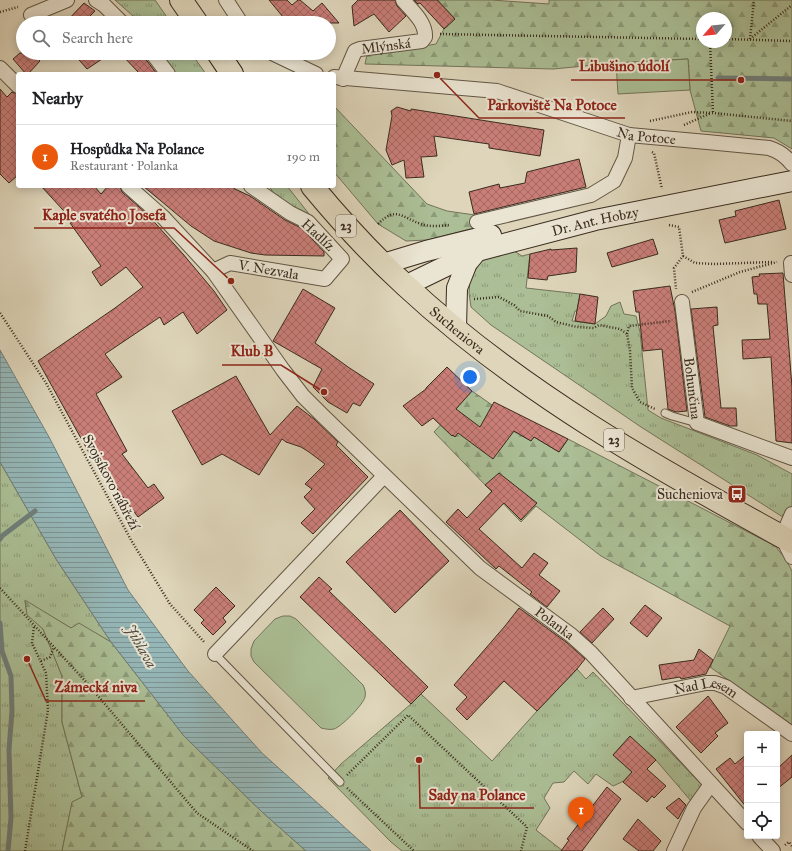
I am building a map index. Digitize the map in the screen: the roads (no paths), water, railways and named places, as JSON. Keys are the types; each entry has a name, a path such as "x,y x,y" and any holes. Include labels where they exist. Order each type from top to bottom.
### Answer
{"main road":[{"path":"182,0 192,16"},
{"path":"223,60 231,72"},
{"name":"Dr. Ant. Hobzy","path":"405,286 476,251 595,220 792,181"},
{"name":"Sucheniova","path":"314,188 349,230 405,286 511,372 585,422 684,483 789,533"},
{"path":"383,264 426,251 558,218 595,220"},
{"path":"456,328 457,288 467,263 476,251"}],"street":[{"path":"31,15 67,0"},
{"path":"96,0 104,5 115,16"},
{"path":"226,0 236,16"},
{"name":"Mlýnská","path":"338,78 355,51 360,49 422,41 425,34 422,22 403,0"},
{"path":"157,60 166,72"},
{"path":"287,60 312,72"},
{"path":"0,68 16,84"},
{"name":"Na Potoce","path":"338,78 497,91 629,135 769,148 782,154 792,164"},
{"name":"Dr. Ant. Hobzy","path":"477,222 590,195 614,181 625,158 629,135"},
{"path":"130,188 163,217 213,271"},
{"name":"Hadlíz","path":"254,188 290,213 308,222 342,259 326,279"},
{"name":"V. Nezvala","path":"213,271 230,263 326,279"},
{"name":"Polanka","path":"213,271 303,396 480,568 571,635 591,653 744,820"},
{"name":"Bohunčina","path":"682,302 697,423 792,458"},
{"path":"215,654 384,476"},
{"path":"792,514 789,533 792,557"},
{"name":"Nad Lesem","path":"631,698 706,683 715,683 726,686 792,734"},
{"path":"674,851 694,808 711,784"},
{"path":"762,839 773,851"}],"lane":[{"path":"665,413 697,423"},
{"path":"215,654 340,782"}],"water":[{"name":"Jihlava","path":"0,350 49,437 128,590 188,671 262,753 371,851 306,851 261,811 184,736 111,642 56,559 0,462"}],"waterway":[{"path":"718,78 792,79"},
{"path":"0,539 35,511"},
{"path":"0,623 2,651 11,676 12,711 9,750 11,818 8,851"}],"place":[{"name":"Parkoviště Na Potoce","path":"437,75"},
{"name":"Libušino údolí","path":"741,80"},
{"name":"Kaple svatého Josefa","path":"231,281"},
{"name":"Klub B","path":"324,392"},
{"name":"Sucheniova","path":"737,494"},
{"name":"Zámecká niva","path":"27,659"},
{"name":"Sady na Polance","path":"419,760"},
{"name":"Hospůdka Na Polance","path":"581,830"}]}
